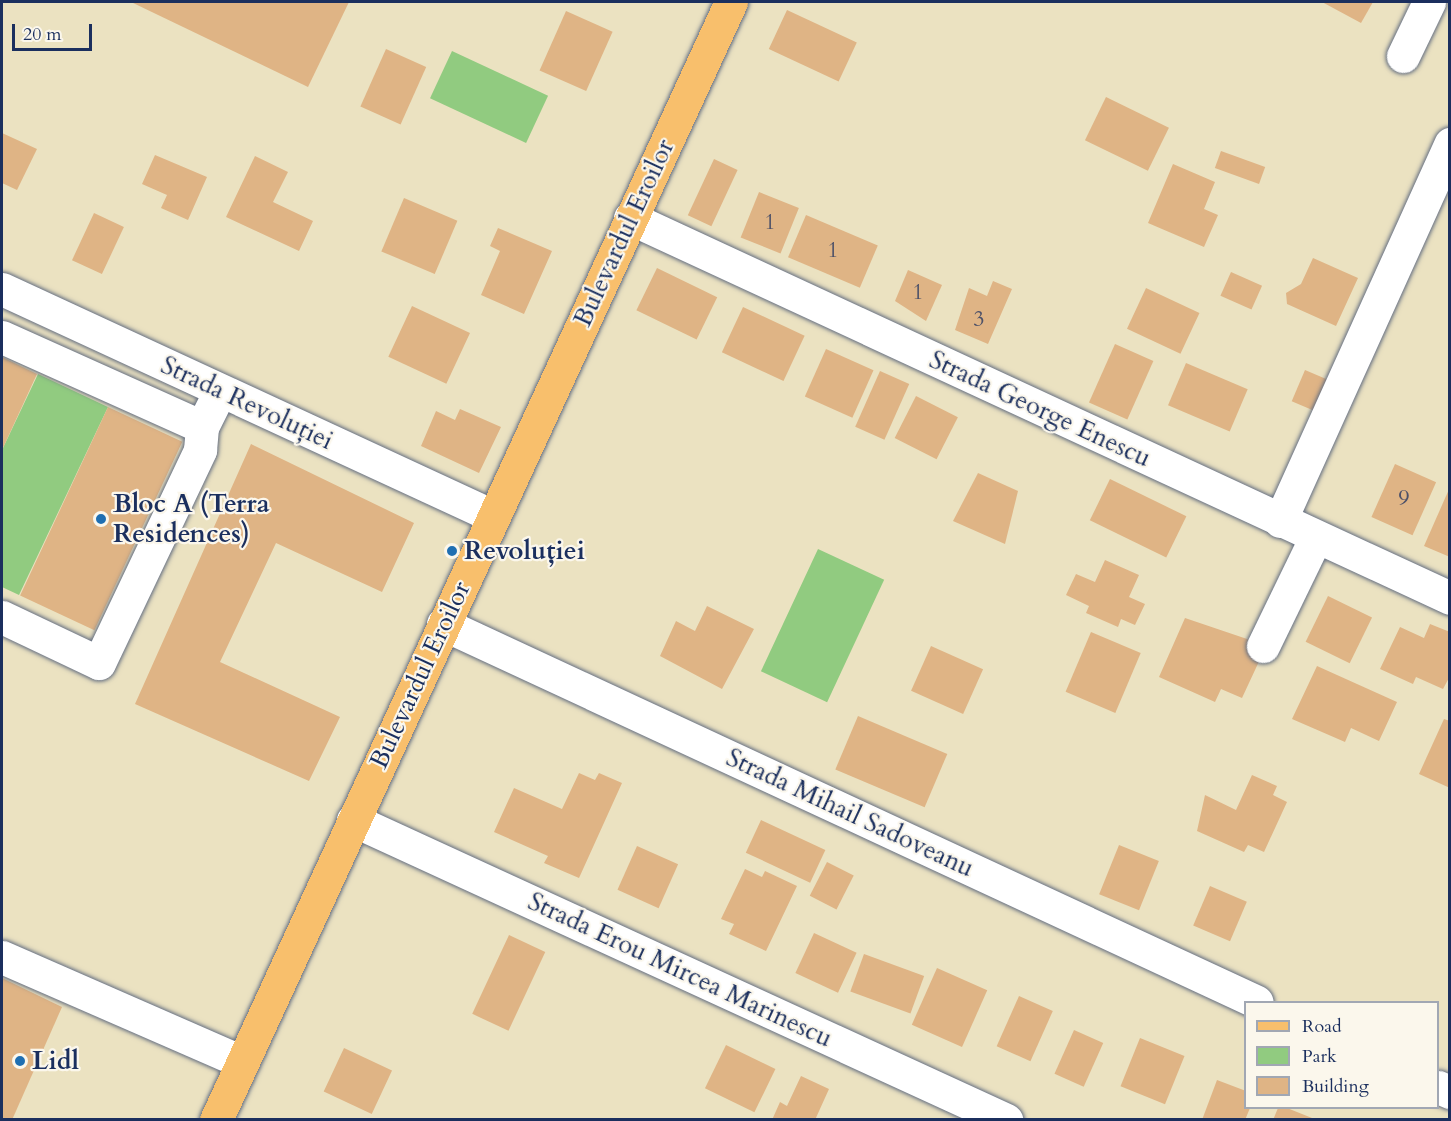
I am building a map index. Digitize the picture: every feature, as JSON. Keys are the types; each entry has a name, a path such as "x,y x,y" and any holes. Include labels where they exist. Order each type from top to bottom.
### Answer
{"main road":[{"name":"Bulevardul Eroilor","path":"216,1119 731,2"}],"street":[{"path":"1403,56 1429,2"},
{"path":"1280,521 1449,144"},
{"name":"Strada George Enescu","path":"630,218 1449,598"},
{"name":"Strada Revoluției","path":"2,290 493,516"},
{"path":"2,337 202,427"},
{"path":"2,617 99,663 200,450 202,427 220,392"},
{"path":"1263,646 1316,537"},
{"name":"Strada Mihail Sadoveanu","path":"443,624 1255,1001"},
{"name":"Strada Erou Mircea Marinescu","path":"353,820 1006,1119"},
{"path":"2,957 242,1062"}],"green space":[{"path":"452,51 548,96 526,143 430,98"},
{"path":"38,374 108,407 19,595 2,587 2,450"},
{"path":"818,549 884,580 827,702 761,671"}],"building":[{"path":"131,2 349,2 308,87"},
{"path":"1322,2 1373,2 1361,23"},
{"path":"787,10 857,43 839,82 769,49"},
{"path":"566,11 613,32 586,91 540,70"},
{"path":"386,49 426,67 401,124 360,107"},
{"path":"1106,97 1169,128 1148,171 1085,140"},
{"path":"2,133 37,149 17,190 2,183"},
{"path":"1221,151 1265,167 1259,184 1215,168"},
{"path":"155,155 207,177 188,220 161,208 167,195 142,184"},
{"path":"255,156 288,172 273,202 313,221 299,251 226,217"},
{"path":"714,159 738,170 711,226 688,215"},
{"path":"1173,164 1215,182 1204,209 1218,215 1204,247 1148,223"},
{"path":"759,192 799,208 781,254 741,237"},
{"path":"404,198 457,221 435,274 381,251"},
{"path":"94,213 124,227 102,274 72,260"},
{"path":"806,215 878,245 860,288 788,257"},
{"path":"498,228 552,251 524,314 481,295 500,251 490,246"},
{"path":"1313,258 1358,278 1336,326 1287,304 1286,293 1301,284"},
{"path":"657,268 717,297 697,340 636,310"},
{"path":"908,270 942,285 926,321 895,301"},
{"path":"1231,272 1262,286 1251,310 1220,296"},
{"path":"993,281 1012,289 988,344 955,330 969,288 987,296"},
{"path":"1146,288 1199,313 1180,354 1127,329"},
{"path":"412,306 470,333 446,384 388,357"},
{"path":"743,307 805,336 783,381 722,352"},
{"path":"1115,344 1153,361 1127,420 1089,402"},
{"path":"826,349 874,370 852,418 805,397"},
{"path":"2,357 37,374 2,450"},
{"path":"1186,363 1248,389 1230,432 1168,405"},
{"path":"1305,370 1333,382 1319,413 1292,401"},
{"path":"880,371 909,384 884,440 855,427"},
{"path":"916,396 958,417 937,459 895,438"},
{"name":"Bloc A (Terra Residences)","path":"108,407 182,442 94,630 20,596"},
{"path":"460,409 501,427 479,473 421,446 436,411 455,420"},
{"path":"251,444 414,523 382,592 276,543 220,662 340,717 309,781 135,704"},
{"path":"1395,464 1436,482 1413,535 1371,517"},
{"path":"978,473 1018,491 1005,544 953,521"},
{"path":"1110,479 1186,516 1166,558 1090,520"},
{"path":"1450,487 1450,557 1424,546"},
{"path":"1105,560 1139,575 1129,597 1145,604 1135,625 1121,619 1118,627 1086,613 1089,606 1066,595 1076,574 1095,582"},
{"path":"1328,596 1372,617 1350,663 1306,642"},
{"path":"707,606 754,629 722,689 660,656 676,621 695,631"},
{"path":"1185,618 1250,640 1246,648 1262,655 1242,698 1221,689 1215,702 1159,677"},
{"path":"1430,624 1450,632 1450,676 1443,689 1416,677 1413,684 1380,669 1400,627 1424,638"},
{"path":"1091,632 1141,653 1115,713 1066,692"},
{"path":"931,646 983,669 963,714 911,691"},
{"path":"1317,666 1397,702 1379,741 1351,728 1345,742 1292,719"},
{"path":"858,716 947,754 925,807 835,769"},
{"path":"1444,719 1450,721 1450,788 1419,774"},
{"path":"579,773 595,780 599,773 622,783 579,878 544,863 548,856 494,832 514,788 562,809"},
{"path":"1252,775 1277,786 1273,795 1287,802 1264,852 1248,845 1244,852 1197,831 1205,795 1236,810"},
{"path":"761,820 825,850 810,883 746,853"},
{"path":"1119,845 1159,861 1139,910 1099,894"},
{"path":"637,846 678,864 659,908 617,890"},
{"path":"827,862 854,876 836,909 810,896"},
{"path":"745,869 762,877 765,871 797,886 766,951 729,934 734,924 721,919"},
{"path":"1210,886 1247,902 1230,941 1193,926"},
{"path":"814,933 857,953 838,993 795,973"},
{"path":"509,935 545,952 508,1031 472,1014"},
{"path":"864,954 924,976 910,1013 850,992"},
{"path":"937,968 987,990 962,1047 912,1025"},
{"name":"Lidl","path":"2,978 62,1007 12,1120 2,1120"},
{"path":"1019,996 1053,1011 1030,1061 997,1046"},
{"path":"1074,1030 1103,1043 1084,1087 1054,1074"},
{"path":"1140,1038 1185,1056 1165,1104 1121,1086"},
{"path":"726,1045 775,1069 754,1112 705,1088"},
{"path":"344,1048 392,1070 372,1114 324,1092"},
{"path":"801,1076 829,1089 815,1120 772,1120 780,1102 787,1106"},
{"path":"1217,1080 1244,1090 1244,1109 1250,1109 1245,1120 1202,1120"},
{"path":"1278,1109 1290,1109 1317,1120 1273,1120"}],"place":[{"name":"Bloc A (Terra Residences)","path":"101,519"},
{"name":"Revoluției","path":"452,551"},
{"name":"Lidl","path":"20,1061"}]}
